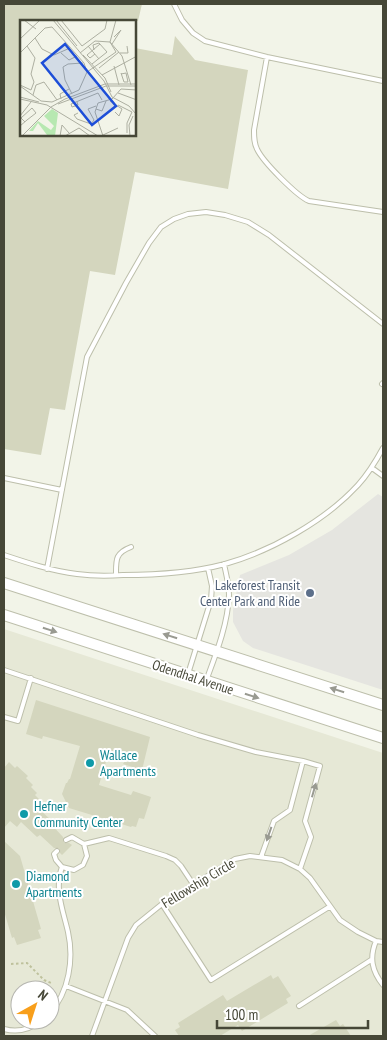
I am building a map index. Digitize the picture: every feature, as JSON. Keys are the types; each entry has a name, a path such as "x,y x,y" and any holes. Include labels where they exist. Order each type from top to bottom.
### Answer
{"street":[{"path":"4,583 383,705"},
{"name":"Odendhal Avenue","path":"4,616 383,738"}],"lane":[{"path":"174,4 182,20 193,33 205,41 267,57 383,81"},
{"path":"267,57 254,130 254,141 258,151 293,191 302,198 310,201 383,212"},
{"path":"47,569 87,357 122,290 149,244 162,227 188,214 206,212 248,222 269,234 383,324"},
{"path":"4,555 47,569 78,574 116,576 156,575 224,564 251,555 305,528 340,502 357,486 372,468 383,448"},
{"path":"372,468 383,476"},
{"path":"4,478 62,490"},
{"path":"116,576 118,555 122,550 131,548"},
{"path":"206,681 217,651 229,594 224,564"},
{"path":"188,675 211,600 212,586 208,568"},
{"path":"4,670 198,735 256,752 320,766 305,821 311,837 300,869"},
{"path":"4,716 18,721 31,678"},
{"path":"261,857 274,821 290,810 303,761"},
{"path":"57,851 54,854 62,867 74,870 83,865 87,856 84,844 72,837 66,840"},
{"path":"84,844 109,838 166,856 175,860 181,866 193,884"},
{"name":"Fellowship Circle","path":"92,1036 128,938 136,925 162,904 236,859 250,856 282,860 300,869 310,878 340,920 358,932 376,941 383,942"},
{"path":"60,1001 66,986 70,958 69,935 58,887 62,867"},
{"path":"162,904 211,980 329,907"},
{"path":"376,941 372,951 371,964 377,978 383,985"},
{"path":"299,1006 372,960"},
{"path":"66,986 127,1010 155,1036"},
{"path":"4,1029 13,1032 26,1030"}],"path":[{"path":"11,964 27,963 44,980"}],"shaded area":[{"name":"Lakeforest Transit Center Park and Ride","path":"378,494 383,497 383,690 253,648 243,641 233,622 233,610 240,575 289,555 332,530"},
{"path":"4,629 383,753 383,1036 4,1036"}],"building":[{"path":"4,4 142,4 138,21 20,20 20,136 136,136 136,48 172,55 175,36 195,60 248,70 228,189 135,172 115,275 90,271 65,410 50,408 41,455 4,449"},
{"name":"Wallace Apartments","path":"36,700 150,737 142,770 123,764 125,761 108,755 99,785 131,795 133,791 151,797 144,819 139,818 136,827 69,808 62,794 66,783 70,779 80,746 43,736 42,739 26,734"},
{"name":"Hefner Community Center","path":"9,762 15,768 17,766 28,776 26,778 33,785 31,787 37,793 35,795 41,801 36,806 52,821 50,823 63,837 64,843 72,845 62,855 59,848 54,848 40,835 37,837 21,822 17,827 10,821 4,828 4,768"},
{"name":"Diamond Apartments","path":"4,841 20,856 41,929 38,930 41,938 17,945 14,937 12,938 4,911"},
{"path":"271,975 273,979 278,976 291,996 286,999 288,1003 242,1031 238,1025 220,1036 179,1036 175,1030 180,1027 178,1023 223,995 227,1001"},
{"path":"336,1020 340,1026 343,1024 351,1036 308,1036"}],"place":[{"name":"Lakeforest Transit Center Park and Ride","path":"310,593"},
{"name":"Wallace Apartments","path":"90,763"},
{"name":"Hefner Community Center","path":"24,814"},
{"name":"Diamond Apartments","path":"16,884"}]}
